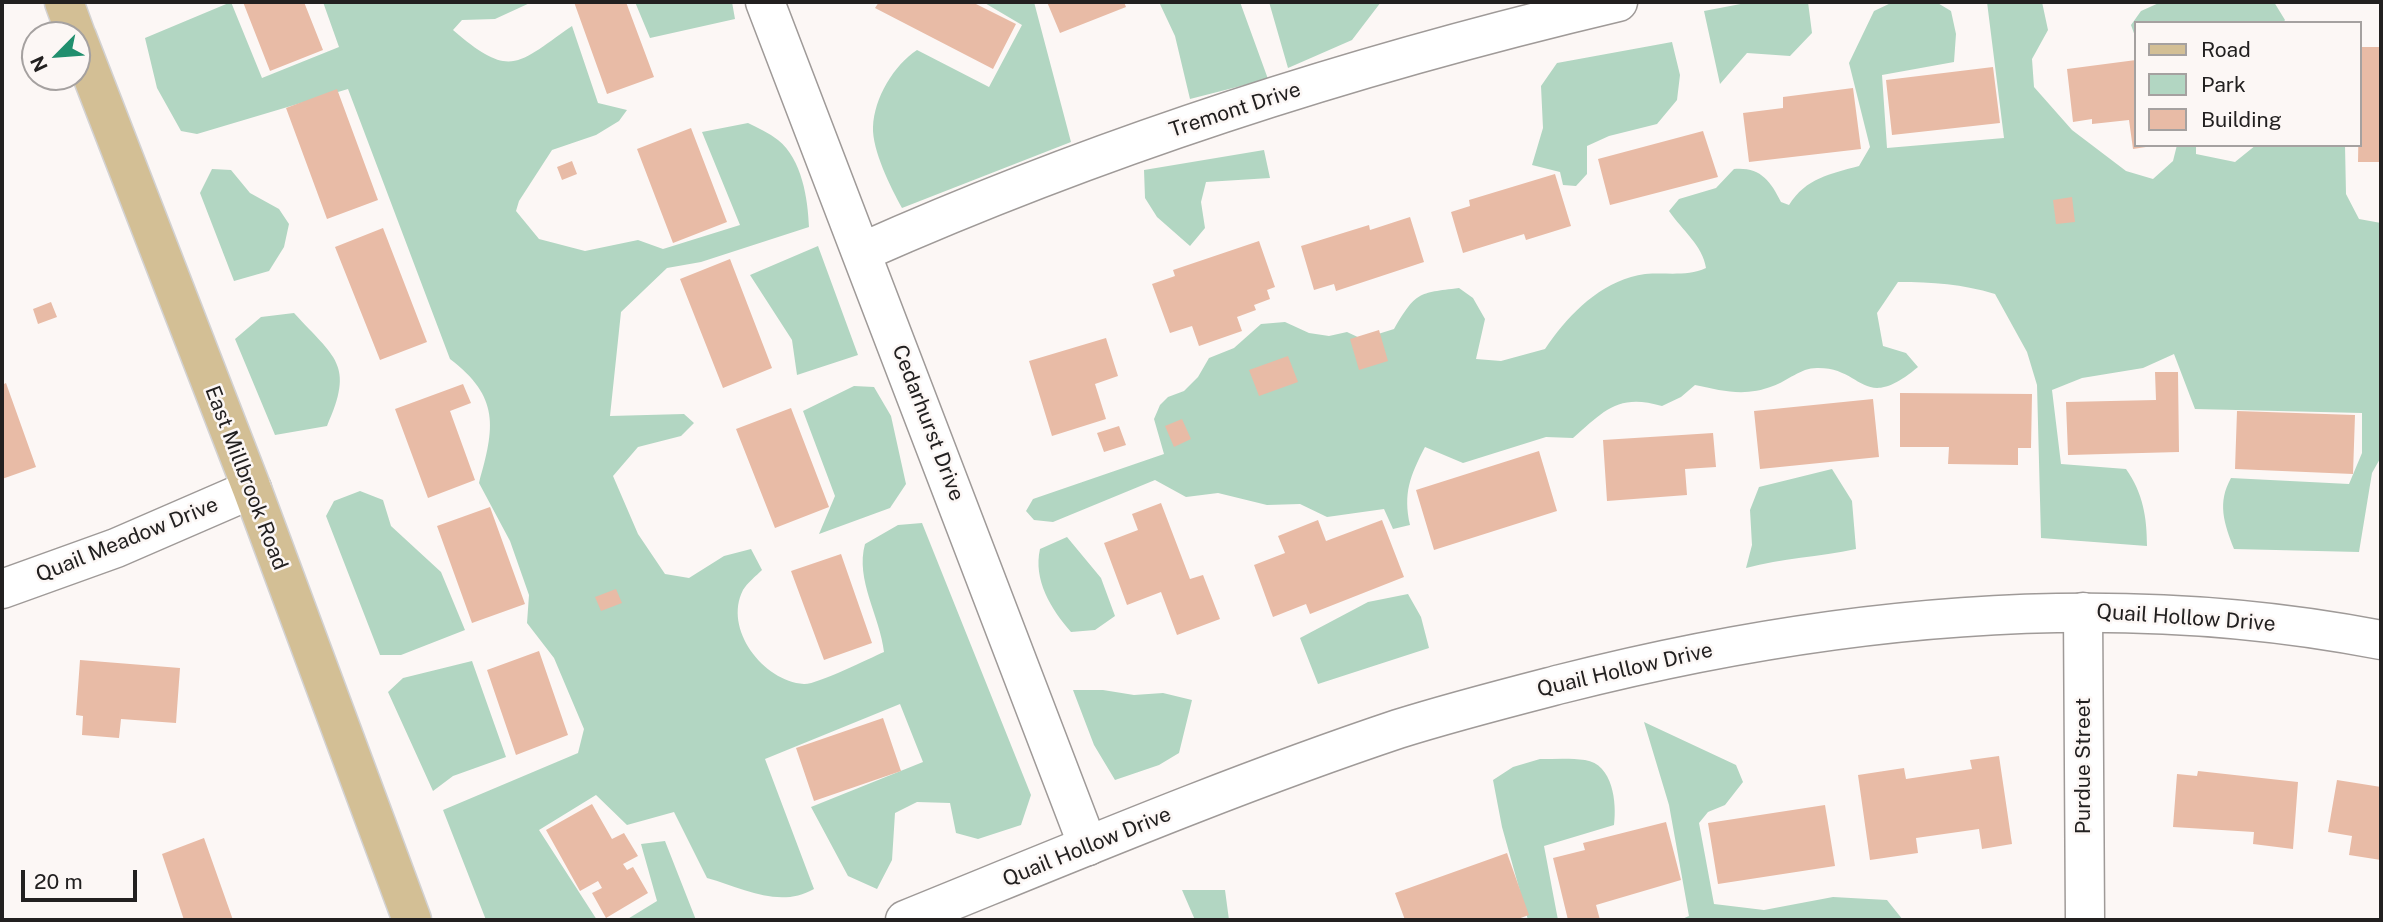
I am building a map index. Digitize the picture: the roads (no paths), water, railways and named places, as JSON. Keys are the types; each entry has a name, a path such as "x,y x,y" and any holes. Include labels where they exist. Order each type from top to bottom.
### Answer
{"main road":[{"name":"East Millbrook Road","path":"64,2 71,21"},
{"name":"East Millbrook Road","path":"91,72 252,489 412,920"}],"street":[{"name":"Cedarhurst Drive","path":"765,2 1088,846"},
{"name":"Tremont Drive","path":"862,252 999,193 1151,137 1435,49 1618,2"},
{"name":"Quail Meadow Drive","path":"2,589 116,548 252,489"},
{"name":"Quail Hollow Drive","path":"905,920 1088,846 1402,728 1621,669 1775,638 1970,615 2083,612 2258,622 2326,629 2381,640"},
{"name":"Purdue Street","path":"2083,612 2085,920"}]}
